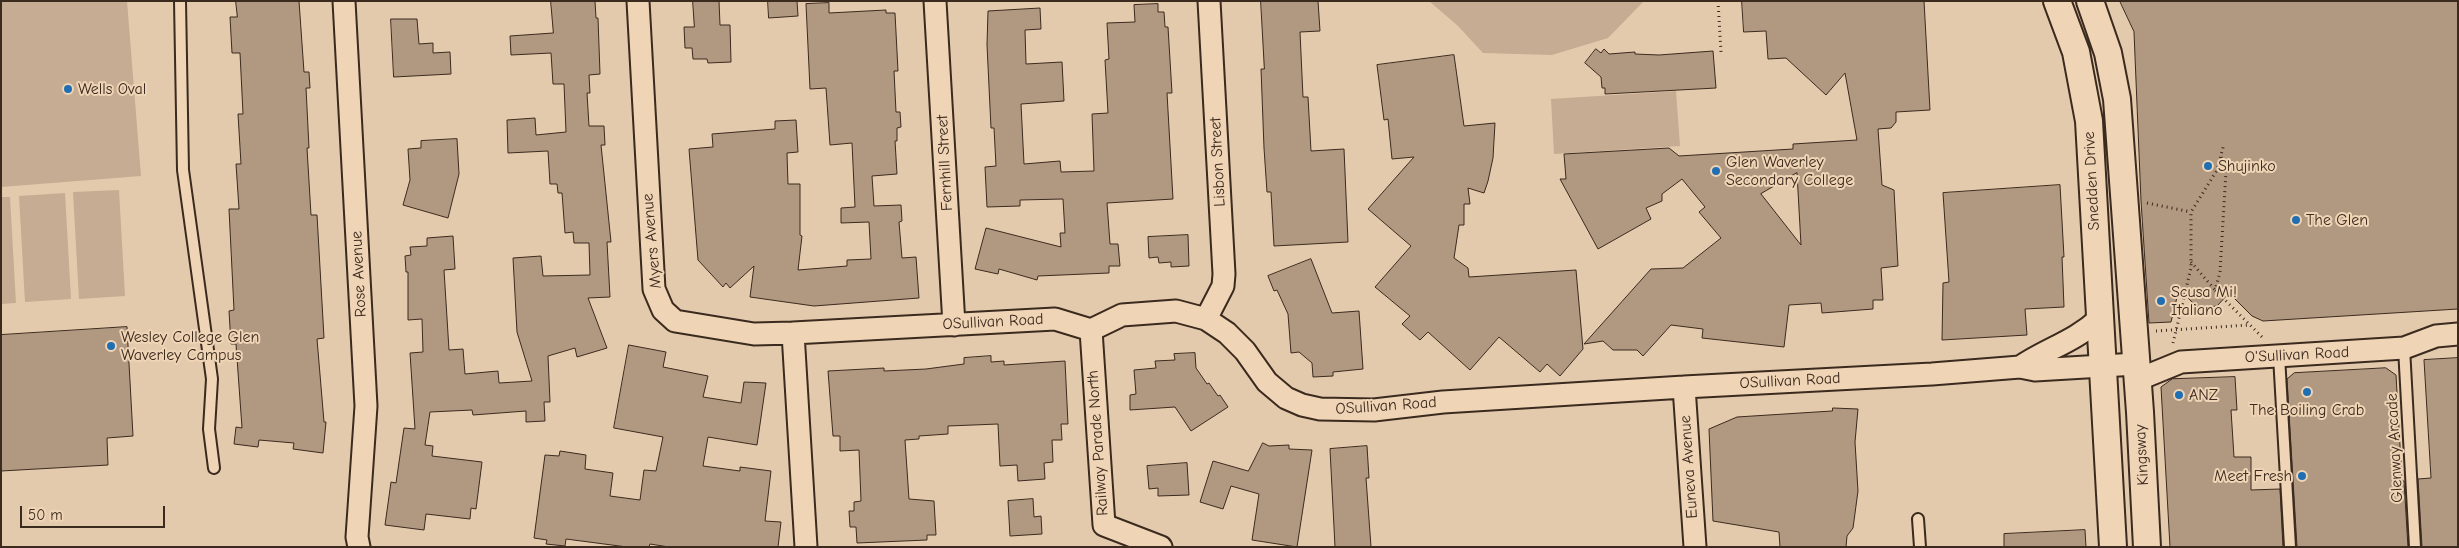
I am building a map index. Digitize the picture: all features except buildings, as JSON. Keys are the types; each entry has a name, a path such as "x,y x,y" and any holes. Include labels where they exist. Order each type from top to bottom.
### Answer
{"street":[{"name":"Rose Avenue","path":"344,1 366,406 357,537 359,547"},
{"name":"Myers Avenue","path":"638,1 654,289 663,310 675,321 754,334 793,333"},
{"name":"Fernhill Street","path":"935,1 954,325"},
{"name":"Lisbon Street","path":"1206,319 1223,286 1224,274 1208,1"},
{"name":"Snedden Drive","path":"2056,1 2076,52 2089,121 2102,366"},
{"name":"Snedden Drive","path":"2090,1 2108,53 2117,99 2137,372"},
{"name":"OSullivan Road","path":"793,333 1054,319 1091,330 1122,315 1176,312 1206,319 1233,339 1245,351 1267,382 1286,398 1302,405 1320,409 1374,410 1443,402 1684,387 1932,374 2020,367 2035,370 2102,366"},
{"name":"OSullivan Road","path":"2020,367 2032,358 2076,338 2099,319"},
{"name":"Railway Parade North","path":"1091,330 1104,525 1161,547"},
{"path":"793,333 806,547"},
{"name":"O'Sullivan Road","path":"2102,366 2137,372 2181,362 2404,348 2436,336 2458,334"},
{"path":"2102,366 2112,547"},
{"name":"Kingsway","path":"2137,372 2147,547"},
{"name":"Euneva Avenue","path":"1684,387 1695,547"}],"lane":[{"path":"180,1 183,170 212,379 208,429 214,468"},
{"name":"Glenway Arcade","path":"2404,348 2415,547"},
{"path":"2279,356 2290,547"},
{"path":"1918,518 1920,547"}],"path":[{"path":"1718,1 1721,52"},
{"path":"2173,344 2191,262 2191,212 2216,170 2224,144"},
{"path":"2215,290 2220,272 2226,171 2220,157"},
{"path":"2145,203 2153,203 2191,212"},
{"path":"2191,262 2215,290 2263,338"},
{"path":"2147,332 2250,325"}],"shaded area":[{"name":"Wells Oval","path":"1,1 127,1 141,176 1,187"},
{"path":"1429,1 1644,1 1608,38 1552,55 1483,53 1458,26"},
{"path":"1676,91 1680,146 1554,154 1551,99"},
{"path":"119,190 125,296 79,299 73,192"},
{"path":"65,193 71,299 25,302 19,196"},
{"path":"1,197 10,197 16,303 1,304"}],"place":[{"name":"Wells Oval","path":"68,89"},
{"name":"Shujinko","path":"2208,166"},
{"name":"Glen Waverley Secondary College","path":"1716,171"},
{"name":"The Glen","path":"2296,220"},
{"name":"Scusa Mi! Italiano","path":"2161,301"},
{"name":"Wesley College Glen Waverley Campus","path":"111,346"},
{"name":"The Boiling Crab","path":"2307,392"},
{"name":"ANZ","path":"2179,395"},
{"name":"Meet Fresh","path":"2302,476"}]}
